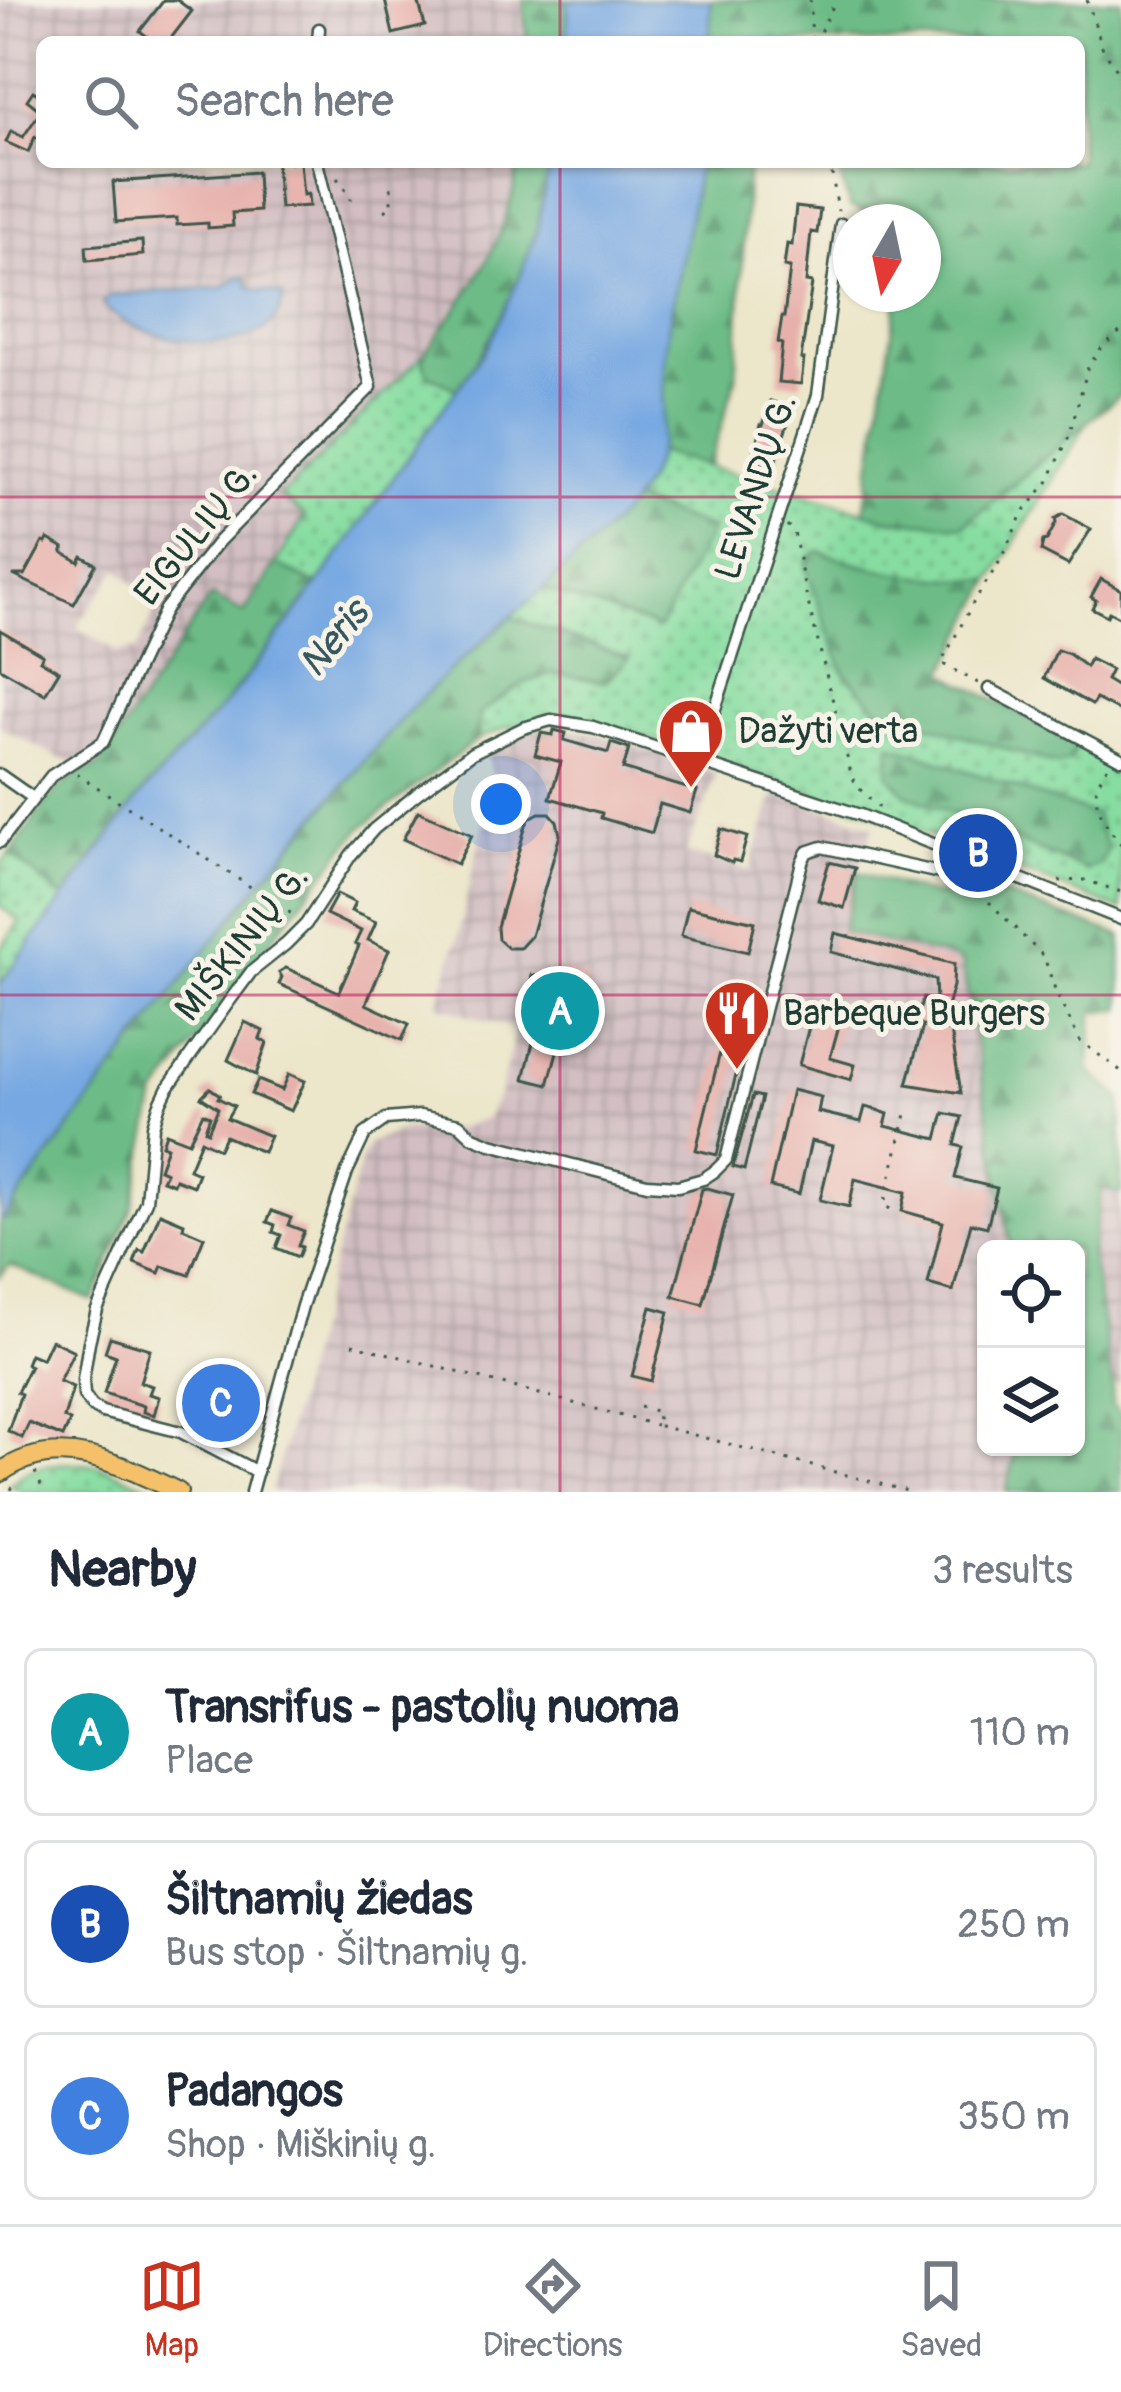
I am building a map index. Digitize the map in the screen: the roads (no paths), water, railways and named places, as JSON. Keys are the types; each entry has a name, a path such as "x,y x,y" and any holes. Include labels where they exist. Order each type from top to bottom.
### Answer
{"highway":[{"path":"0,1478 8,1467 48,1454 86,1455 115,1462 178,1492"}],"street":[{"name":"EIGULIŲ G.","path":"0,842 51,776 103,742 165,609 218,542 371,387 318,168"},
{"name":"LEVANDŲ G.","path":"698,761 818,395 833,283"},
{"path":"989,689 1117,757"},
{"name":"MIŠKINIŲ G.","path":"256,1472 181,1432 102,1412 84,1395 82,1380 97,1310 146,1201 153,1126 167,1089 251,972 306,924 332,880 374,829 472,753 550,720 576,723 698,761"},
{"path":"698,761 860,815 1121,919"},
{"path":"0,775 33,798"},
{"path":"251,1492 302,1306 347,1172 358,1145 375,1124 400,1117 440,1118 491,1144 647,1184 678,1186 703,1179 726,1160 807,852 822,847 960,877 1002,873"}],"water":[{"path":"568,0 711,0 710,36 567,36"},
{"name":"Neris","path":"549,168 697,168 668,332 663,423 649,476 617,520 440,680 344,784 192,968 0,1223 0,984 138,798 223,706 317,585 487,347 536,234"},
{"path":"246,277 250,288 283,295 276,318 258,333 233,341 204,342 144,330 103,304 115,295 224,287"}],"place":[{"name":"Dažyti verta","path":"691,790"},
{"name":"Šiltnamių žiedas","path":"978,853"},
{"name":"Transrifus - pastolių nuoma","path":"560,1011"},
{"name":"Barbeque Burgers","path":"737,1072"},
{"name":"Padangos","path":"221,1403"}]}
